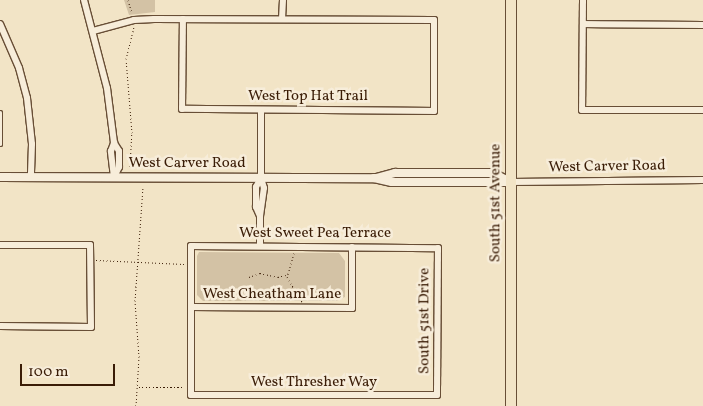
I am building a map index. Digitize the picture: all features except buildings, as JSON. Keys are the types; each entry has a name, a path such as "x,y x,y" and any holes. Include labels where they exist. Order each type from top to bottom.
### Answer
{"main road":[{"name":"South 51st Avenue","path":"511,0 511,406"}],"street":[{"path":"84,0 94,31 107,88 114,142 111,151 114,177"},
{"path":"94,31 134,20 282,19 283,0"},
{"path":"583,0 582,110 703,110"},
{"name":"West Top Hat Trail","path":"183,19 182,109 434,110 434,20 282,19"},
{"path":"0,24 20,68 27,98 31,137 31,177"},
{"path":"583,24 703,25"},
{"path":"260,246 260,216 264,188 261,178 261,110"},
{"name":"West Carver Road","path":"0,177 374,178 392,182 703,180"},
{"path":"0,245 90,245 91,327 0,326"},
{"name":"West Sweet Pea Terrace","path":"191,265 191,246 438,248"},
{"name":"West Cheatham Lane","path":"191,306 352,308 352,247"},
{"name":"South 51st Drive","path":"436,395 438,248"},
{"path":"191,265 191,388"},
{"name":"West Thresher Way","path":"191,388 191,395 436,395"}],"lane":[{"path":"0,112 0,144"}],"path":[{"path":"128,0 135,31 126,59 132,133 130,167"},
{"path":"136,406 139,357 135,301 143,187"},
{"path":"295,247 293,259 288,266 287,275 290,284 300,294 303,307"},
{"path":"90,258 138,263 191,265"},
{"path":"249,277 260,273 278,277 287,275"},
{"path":"138,387 163,385 191,388"}],"shaded area":[{"path":"124,0 155,0 155,12 129,15"},
{"path":"199,252 339,253 345,261 345,297 337,301 203,301 197,295 197,256"}]}
